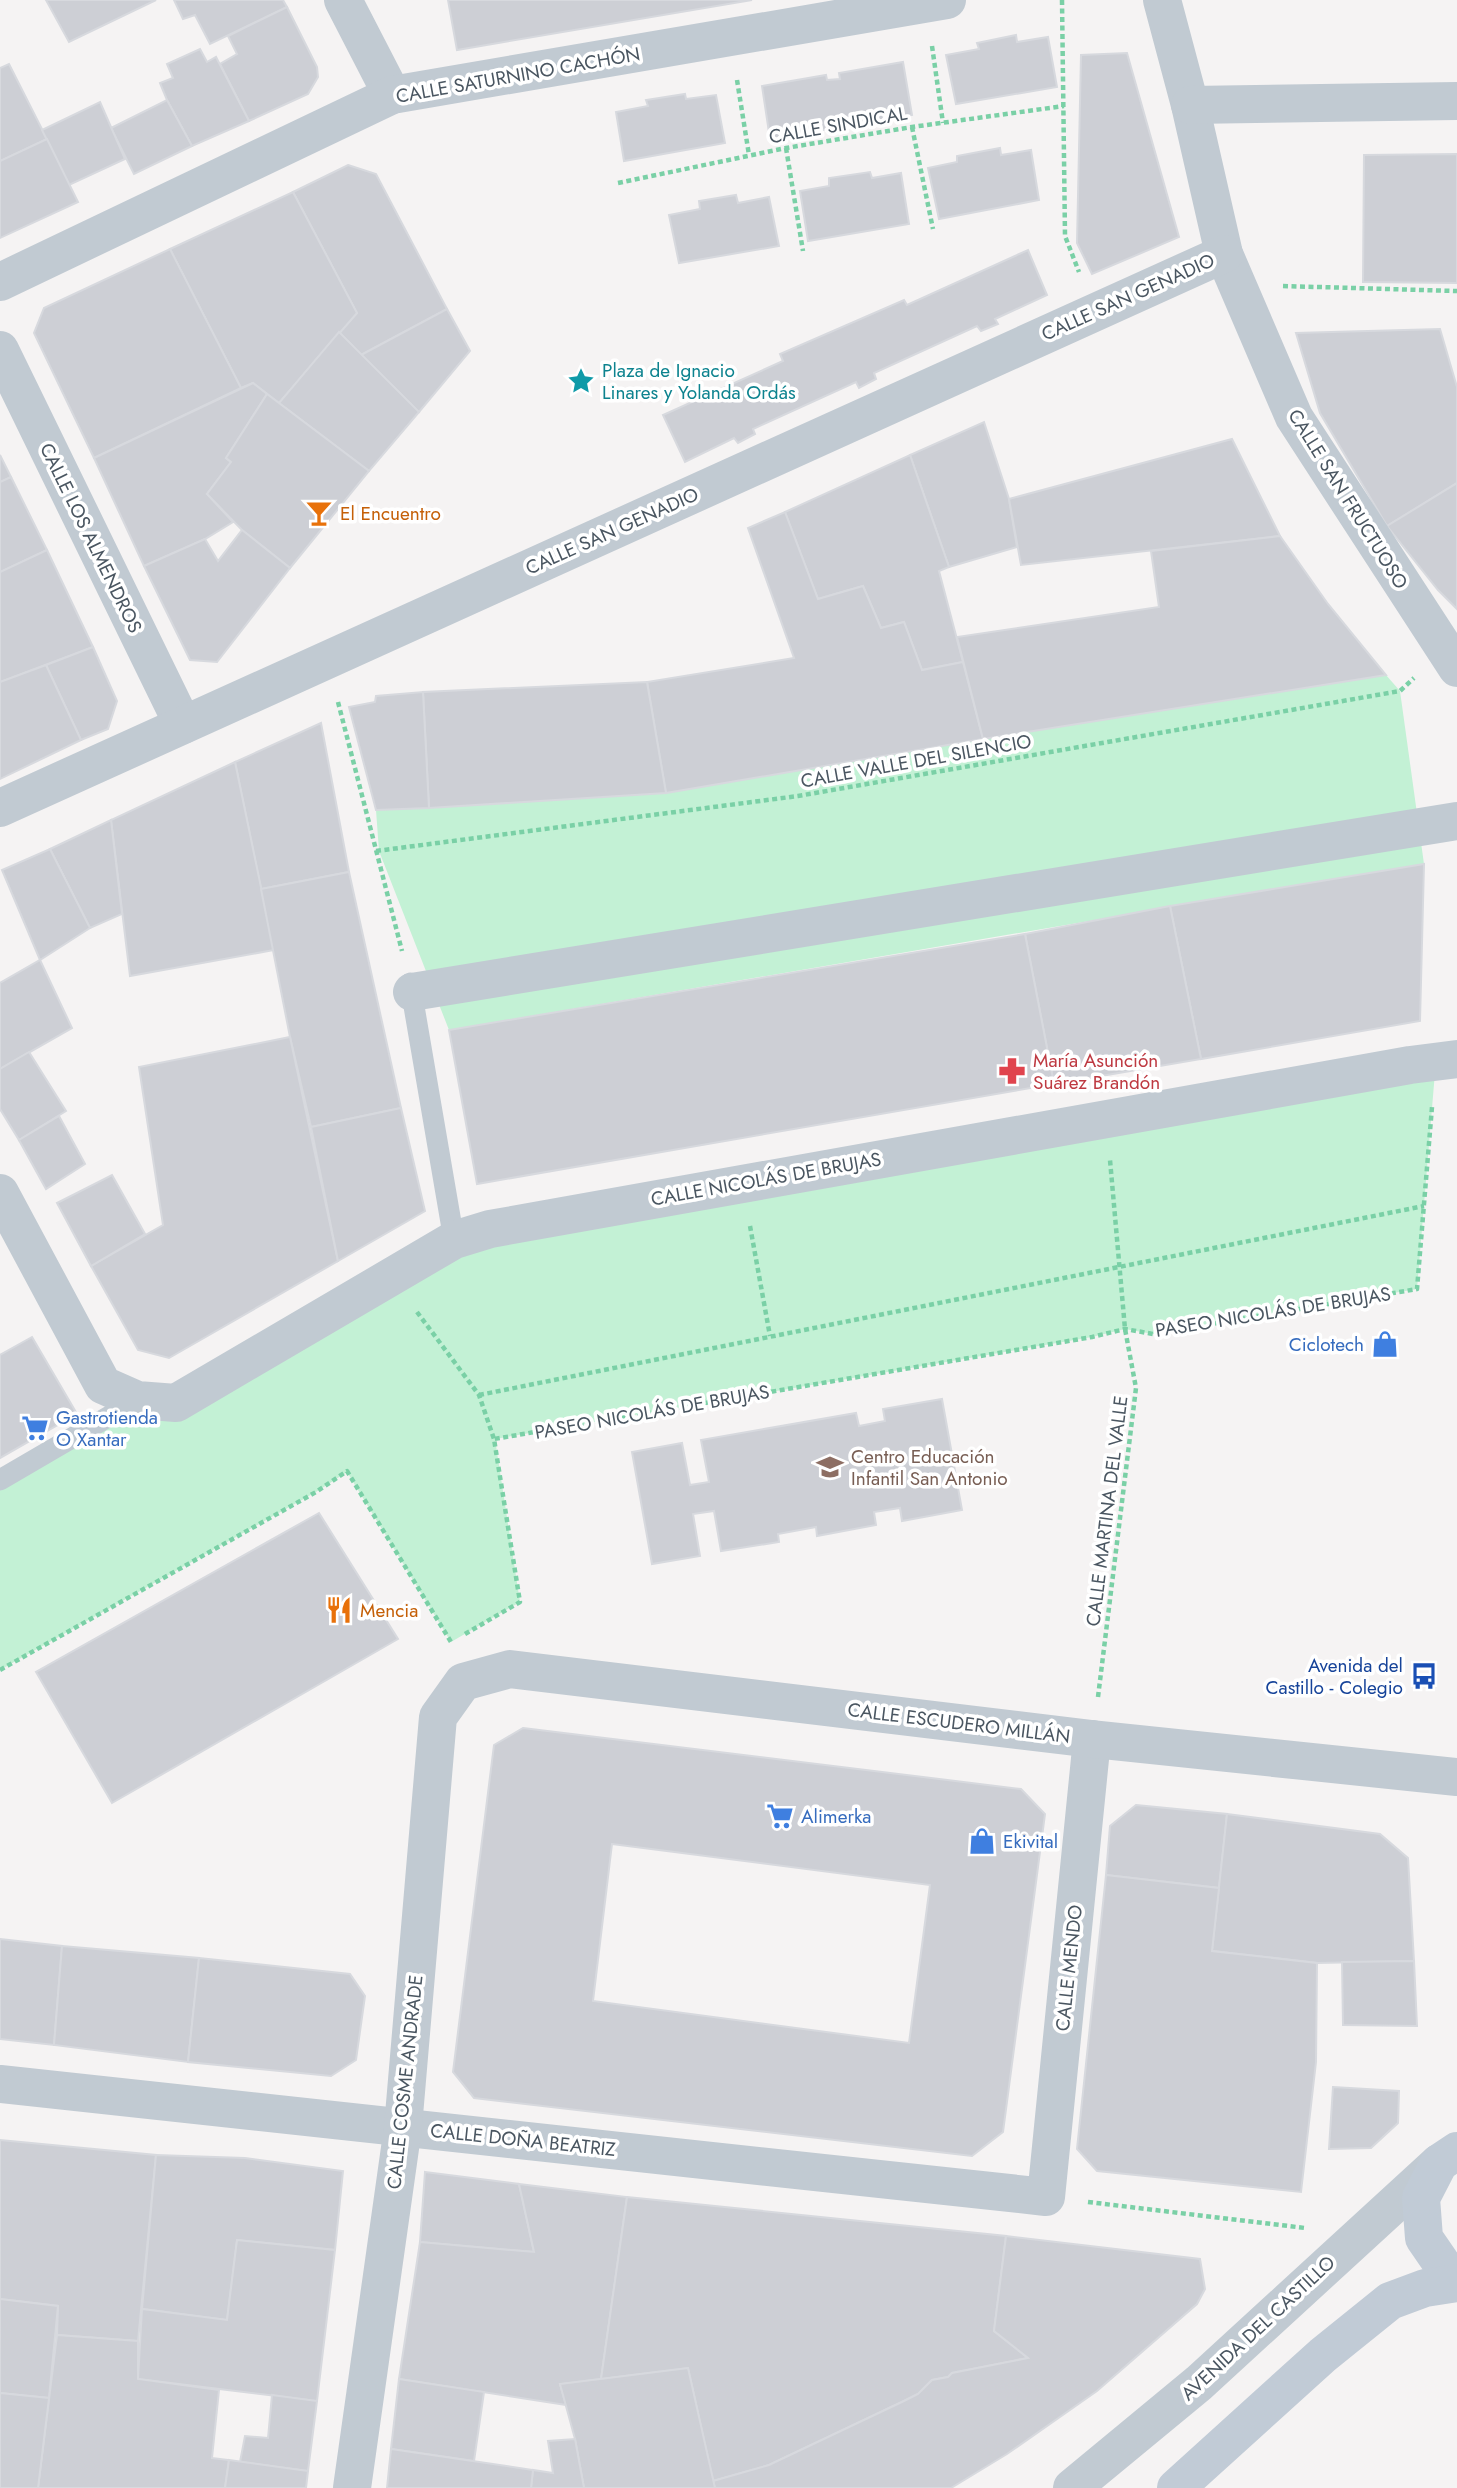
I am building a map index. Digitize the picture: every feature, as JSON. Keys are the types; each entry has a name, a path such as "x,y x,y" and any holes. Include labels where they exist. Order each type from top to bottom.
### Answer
{"main road":[{"path":"1448,2157 1421,2198 1424,2238 1446,2270 1457,2275"},
{"path":"1176,2488 1323,2355 1390,2301 1424,2288 1457,2283"}],"street":[{"path":"343,0 392,95"},
{"name":"CALLE SAN FRUCTUOSO","path":"1162,0 1231,270 1294,418 1450,660"},
{"name":"CALLE SATURNINO CACHÓN","path":"0,282 392,95 936,2"},
{"path":"1190,106 1232,103 1457,102"},
{"name":"CALLE SAN GENADIO","path":"0,808 1096,312 1231,270"},
{"name":"CALLE LOS ALMENDROS","path":"0,350 183,726"},
{"path":"410,984 1457,821"},
{"name":"CALLE NICOLÁS DE BRUJAS","path":"0,1193 103,1385 137,1400 176,1403 454,1240 490,1228 1446,1060"},
{"name":"CALLE ESCUDERO MILLÁN","path":"463,1682 510,1669 1093,1739 1457,1777"},
{"name":"CALLE COSME ANDRADE","path":"352,2488 403,2126 438,1717 463,1682"},
{"name":"CALLE MENDO","path":"1046,2197 1093,1739"},
{"name":"CALLE DOÑA BEATRIZ","path":"0,2084 1046,2197"},
{"name":"AVENIDA DEL CASTILLO","path":"1072,2488 1199,2384 1359,2235 1448,2157"}],"lane":[{"path":"410,984 454,1240"},
{"path":"0,1479 137,1400"}],"path":[{"path":"1062,0 1065,236 1096,312"},
{"path":"936,2 943,123"},
{"path":"730,38 749,155"},
{"name":"CALLE SINDICAL","path":"618,183 786,148 1064,106"},
{"path":"912,127 933,229"},
{"path":"786,148 803,251"},
{"path":"1231,270 1457,290"},
{"path":"327,660 410,984"},
{"name":"CALLE VALLE DEL SILENCIO","path":"376,851 798,796 1400,691 1450,660"},
{"name":"PASEO NICOLÁS DE BRUJAS","path":"494,1439 1092,1337 1125,1329 1153,1334 1417,1289 1424,1206 1446,1060"},
{"name":"CALLE MARTINA DEL VALLE","path":"1093,1739 1136,1388 1125,1329 1106,1119"},
{"path":"742,1184 770,1336"},
{"path":"479,1395 1424,1206"},
{"path":"0,1670 316,1492 347,1471 451,1642 520,1602 494,1439 479,1395 390,1277"},
{"path":"1046,2197 1359,2235"}],"green space":[{"path":"1386,675 1400,691 1424,864 449,1030 379,851 376,810 429,808 983,739"},
{"path":"1436,1060 1417,1289 1153,1334 1125,1329 1092,1337 495,1439 520,1602 451,1642 347,1472 0,1670 0,1480 137,1400 176,1403 454,1240"}],"building":[{"path":"46,0 156,0 69,42"},
{"path":"174,0 283,0 287,7 210,44 195,15 183,19"},
{"path":"448,0 752,0 457,50"},
{"path":"287,7 317,67 318,77 308,94 249,121 220,64 237,54 228,36"},
{"path":"1016,35 1017,42 1048,37 1057,87 956,104 946,55 979,49 977,43"},
{"path":"200,49 207,62 216,57 249,121 192,146 160,83 173,78 167,64"},
{"path":"1127,53 1179,237 1092,274 1077,243 1081,55"},
{"path":"903,62 912,115 770,139 762,86 826,75 827,80 840,79 839,73"},
{"path":"9,64 47,139 0,161 0,68"},
{"path":"685,94 686,99 716,95 725,143 624,161 616,112 648,106 646,100"},
{"path":"167,100 192,146 134,174 111,128"},
{"path":"100,102 125,159 69,185 42,130"},
{"path":"47,139 78,202 0,238 0,161"},
{"path":"1000,148 1001,155 1031,150 1039,200 939,219 928,168 957,162 957,156"},
{"path":"1457,154 1457,283 1363,282 1364,155"},
{"path":"348,165 376,174 447,309 361,355 339,332 357,313 293,192"},
{"path":"870,172 872,178 901,173 909,224 808,241 800,191 829,186 829,178"},
{"path":"293,192 357,313 279,403 253,383 241,388 170,249"},
{"path":"736,195 738,203 769,197 779,246 679,263 669,215 700,209 699,201"},
{"path":"170,249 241,388 94,458 34,333 44,308"},
{"path":"1028,250 1047,295 995,319 998,324 981,331 977,326 874,373 876,379 859,388 856,382 753,429 755,434 738,443 734,438 685,462 663,415 783,361 780,354 904,300 907,305"},
{"path":"447,309 470,351 419,412 361,355"},
{"path":"1440,329 1457,387 1457,483 1387,526 1320,413 1296,333"},
{"path":"339,332 419,412 369,471 279,403"},
{"path":"253,383 267,394 226,458 231,462 207,494 233,522 205,539 144,566 94,458"},
{"path":"267,394 369,471 290,568 242,530 207,494 231,462 226,458"},
{"path":"984,422 1009,499 1017,547 949,567 910,455"},
{"path":"1232,439 1280,536 1021,565 1009,499"},
{"path":"0,455 11,477 0,482"},
{"path":"910,455 949,567 939,571 963,662 922,670 904,622 881,628 863,586 818,599 785,512"},
{"path":"11,477 47,550 0,572 0,482"},
{"path":"1457,483 1457,609 1438,590 1387,526"},
{"path":"785,512 818,599 863,586 881,628 904,622 922,670 963,662 983,739 666,793 647,682 794,658 748,528"},
{"path":"242,530 290,568 217,662 190,660 144,566 205,539 218,561"},
{"path":"1280,536 1328,604 1386,675 983,739 957,637 1159,607 1151,551"},
{"path":"47,550 93,647 0,682 0,572"},
{"path":"93,647 117,701 108,729 81,740 46,665"},
{"path":"46,665 81,740 0,779 0,682"},
{"path":"647,682 666,793 429,808 423,692"},
{"path":"423,692 429,808 376,810 349,707 375,702 376,696"},
{"path":"321,723 349,872 261,889 235,762"},
{"path":"235,762 274,950 130,976 111,820"},
{"path":"111,820 122,914 90,928 50,849"},
{"path":"50,849 90,928 40,960 2,870"},
{"path":"1424,864 1420,1021 1201,1059 1170,906"},
{"path":"349,872 401,1108 311,1127 261,889"},
{"path":"1170,906 1201,1059 1054,1084 1025,934"},
{"path":"1025,934 1054,1084 477,1184 449,1030"},
{"path":"40,960 72,1028 0,1069 0,983"},
{"path":"290,1037 338,1261 169,1358 138,1350 91,1266 163,1225 139,1067"},
{"path":"29,1052 66,1111 19,1140 0,1109 0,1069"},
{"path":"401,1108 425,1211 338,1261 311,1127"},
{"path":"59,1116 85,1164 46,1189 19,1140"},
{"path":"112,1175 145,1234 91,1266 57,1203"},
{"path":"32,1337 77,1414 0,1458 0,1355"},
{"name":"Centro Educación Infantil San Antonio","path":"942,1399 962,1510 902,1521 900,1508 874,1512 876,1525 817,1536 816,1527 778,1534 779,1542 721,1551 714,1511 693,1514 700,1556 652,1564 632,1452 682,1443 690,1485 709,1482 701,1440 856,1413 859,1426 885,1421 883,1409"},
{"path":"319,1513 398,1639 112,1803 36,1672"},
{"path":"523,1728 1021,1789 1045,1814 1003,2132 972,2156 474,2098 453,2072 494,1745","holes":["612,1844 930,1885 909,2043 593,2001"]},
{"path":"1136,1805 1227,1814 1219,1888 1106,1875 1110,1826"},
{"path":"1227,1814 1380,1834 1408,1858 1414,1961 1317,1963 1212,1951"},
{"path":"1106,1875 1219,1888 1212,1951 1317,1963 1316,2062 1301,2192 1097,2171 1077,2149"},
{"path":"0,1939 62,1946 54,2045 0,2039"},
{"path":"62,1946 199,1958 188,2062 54,2045"},
{"path":"199,1958 350,1974 365,1996 356,2060 331,2076 188,2062"},
{"path":"1414,1961 1417,2026 1343,2025 1342,1962"},
{"path":"1333,2087 1399,2091 1398,2123 1371,2148 1329,2149"},
{"path":"0,2140 156,2155 138,2341 57,2335 58,2306 0,2299"},
{"path":"156,2155 245,2158 343,2171 335,2250 237,2240 227,2320 142,2309"},
{"path":"425,2172 519,2184 534,2252 420,2242"},
{"path":"519,2184 627,2197 601,2379 560,2384 566,2405 399,2379 420,2242 534,2252"},
{"path":"627,2197 1006,2236 994,2331 1028,2358 952,2373 948,2377 932,2380 918,2394 769,2465 713,2481 688,2368 601,2379"},
{"path":"1006,2236 1200,2259 1205,2289 1197,2304 1097,2391 1007,2454 951,2488 715,2488 713,2481 769,2465 918,2394 932,2380 948,2377 952,2373 1028,2358 994,2331"},
{"path":"237,2240 335,2250 317,2401 138,2379 142,2309 227,2320"},
{"path":"0,2299 58,2306 49,2398 0,2393"},
{"path":"57,2335 138,2341 138,2379 219,2390 212,2458 229,2460 225,2488 38,2488"},
{"path":"688,2368 715,2488 584,2488 575,2439 560,2384"},
{"path":"399,2379 484,2392 474,2461 391,2449"},
{"path":"0,2393 49,2398 38,2488 0,2488"},
{"path":"272,2395 317,2401 308,2471 240,2462 245,2436 268,2438"},
{"path":"575,2439 584,2488 531,2488 533,2470 553,2473 548,2441"},
{"path":"391,2449 533,2470 531,2488 387,2488"},
{"path":"229,2460 308,2471 306,2488 225,2488"}],"place":[{"name":"Plaza de Ignacio Linares y Yolanda Ordás","path":"581,381"},
{"name":"El Encuentro","path":"319,513"},
{"name":"María Asunción Suárez Brandón","path":"1012,1071"},
{"name":"Ciclotech","path":"1385,1344"},
{"name":"Gastrotienda O Xantar","path":"35,1428"},
{"name":"Centro Educación Infantil San Antonio","path":"830,1467"},
{"name":"Mencia","path":"339,1610"},
{"name":"Avenida del Castillo - Colegio","path":"1424,1676"},
{"name":"Alimerka","path":"780,1816"},
{"name":"Ekivital","path":"982,1841"}]}
